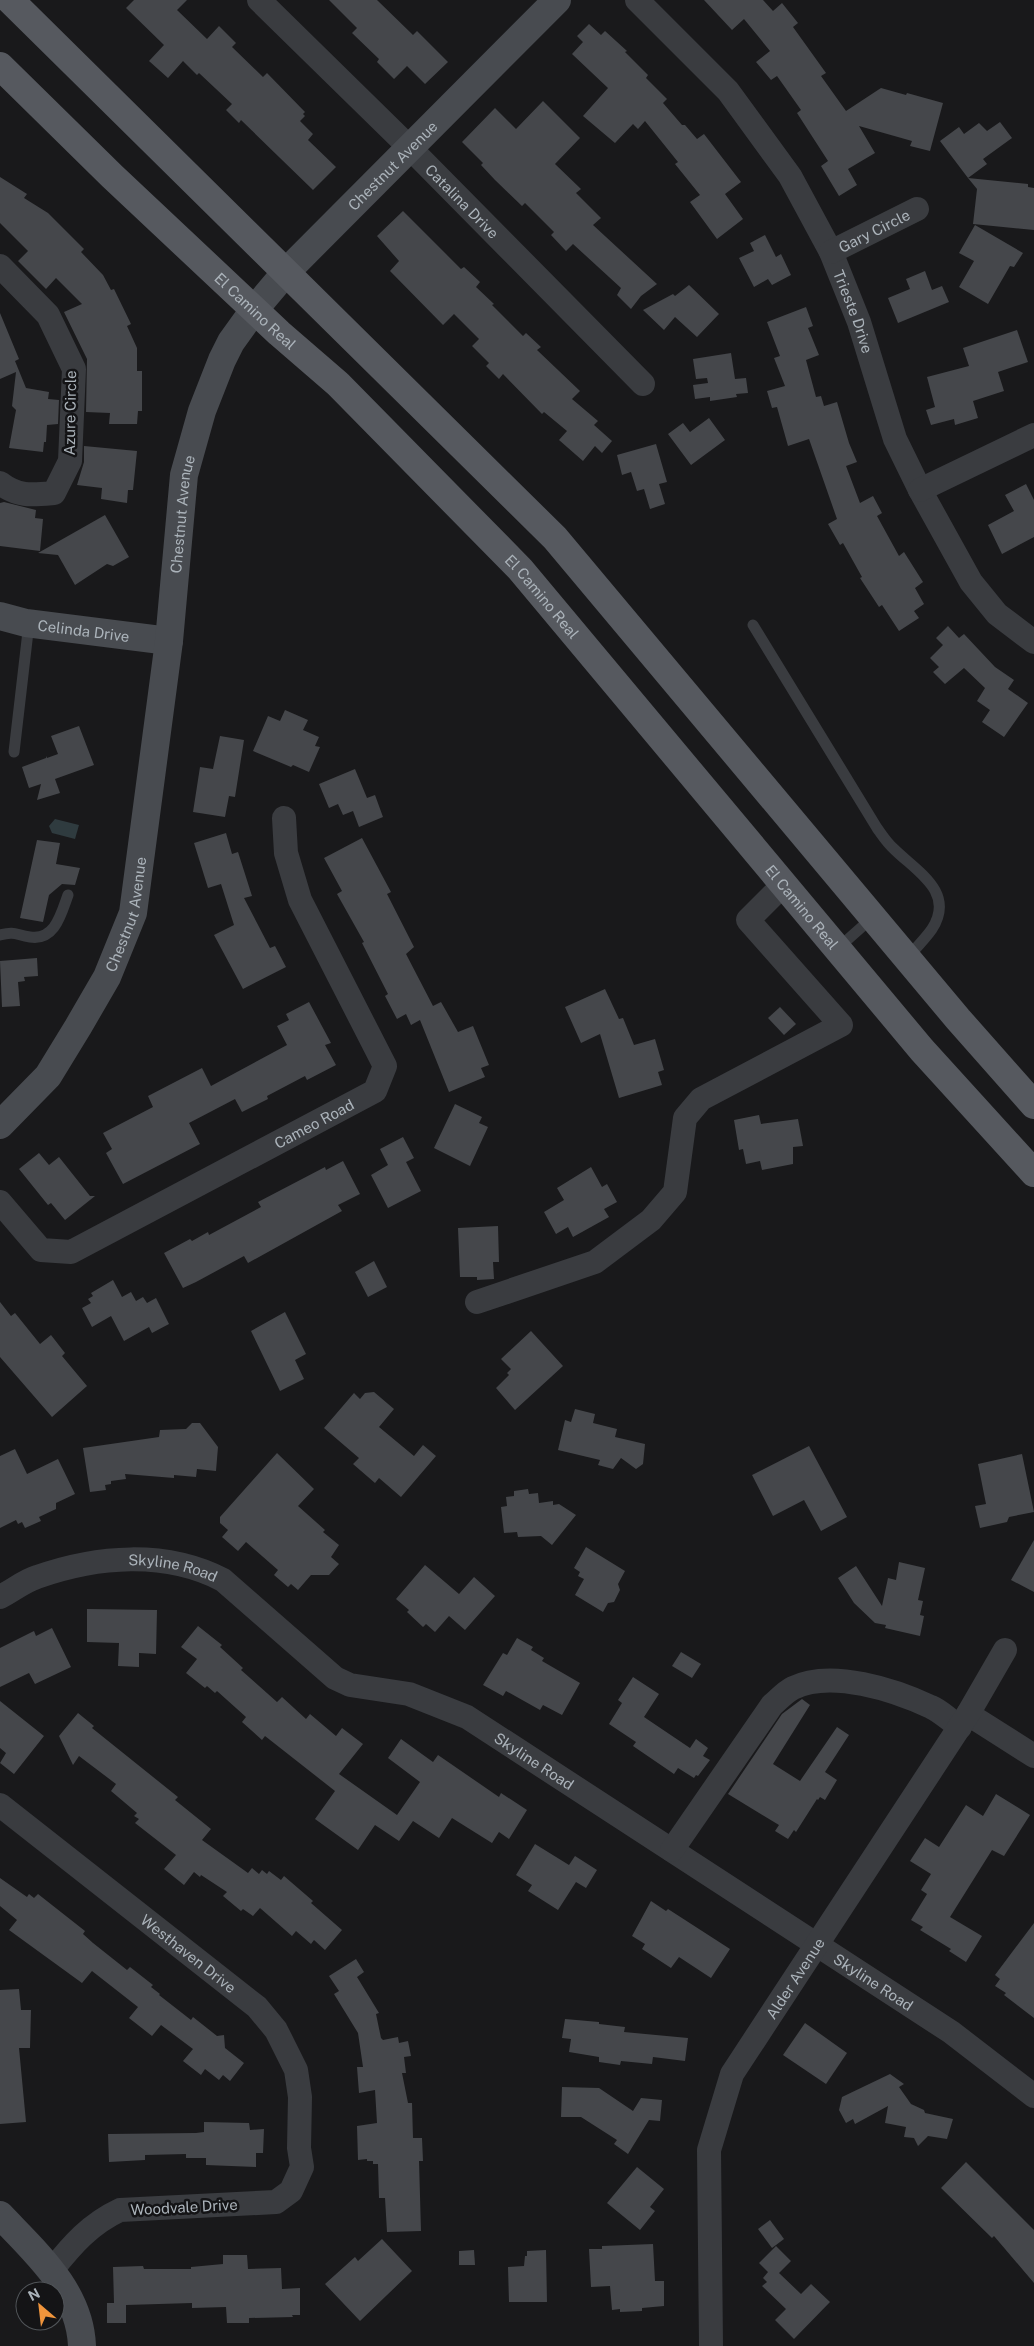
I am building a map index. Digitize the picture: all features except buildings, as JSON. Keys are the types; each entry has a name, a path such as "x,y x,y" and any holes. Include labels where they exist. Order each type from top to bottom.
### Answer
{"main road":[{"path":"10,0 555,538 906,958 1034,1105"},
{"name":"Chestnut Avenue","path":"0,1125 48,1076 107,977 133,913 169,641 184,475 202,411 222,360 231,342 254,310 286,272 558,0"},
{"name":"El Camino Real","path":"0,66 112,176 254,310 338,384 520,569 922,1050 1034,1172"},
{"name":"Celinda Drive","path":"0,616 29,623 169,641"},
{"path":"0,2215 52,2270 75,2308 81,2329 82,2346"}],"street":[{"name":"Catalina Drive","path":"259,0 410,148 643,384"},
{"name":"Trieste Drive","path":"638,0 728,91 790,176 831,252 859,322 895,439 920,490 971,582 997,614 1034,642"},
{"name":"Gary Circle","path":"831,252 916,209"},
{"name":"Azure Circle","path":"0,266 48,315 74,369 70,461 54,493 27,496 10,490 0,483"},
{"path":"920,490 1034,436"},
{"name":"Cameo Road","path":"0,1202 41,1250 71,1252 375,1091 385,1066 300,900 286,853 284,818"},
{"path":"477,1302 595,1262 651,1220 675,1192 685,1118 701,1099 841,1025 748,920 784,884"},
{"name":"Skyline Road","path":"0,1597 36,1577 104,1560 149,1559 207,1572 224,1580 335,1678 350,1685 410,1694 467,1717 951,2032 1034,2096"},
{"name":"Alder Avenue","path":"711,2346 709,2150 732,2074 964,1721 1005,1650"},
{"path":"672,1850 772,1705 792,1688 813,1681 826,1680 882,1689 964,1721 1034,1756"},
{"name":"Westhaven Drive","path":"0,1805 257,2007 276,2030 296,2070 300,2096 299,2148"},
{"name":"Woodvale Drive","path":"52,2270 76,2240 101,2219 120,2210 276,2202 291,2191 302,2167 299,2148"}],"lane":[{"path":"14,752 29,623"},
{"path":"753,624 877,828 892,848 931,882 939,897 938,914 932,928 906,958"},
{"path":"0,935 12,932 30,937 42,937 57,926 68,896"},
{"path":"838,949 873,918"}],"shaded area":[{"path":"55,819 79,825 75,839 52,833 49,826"}]}
